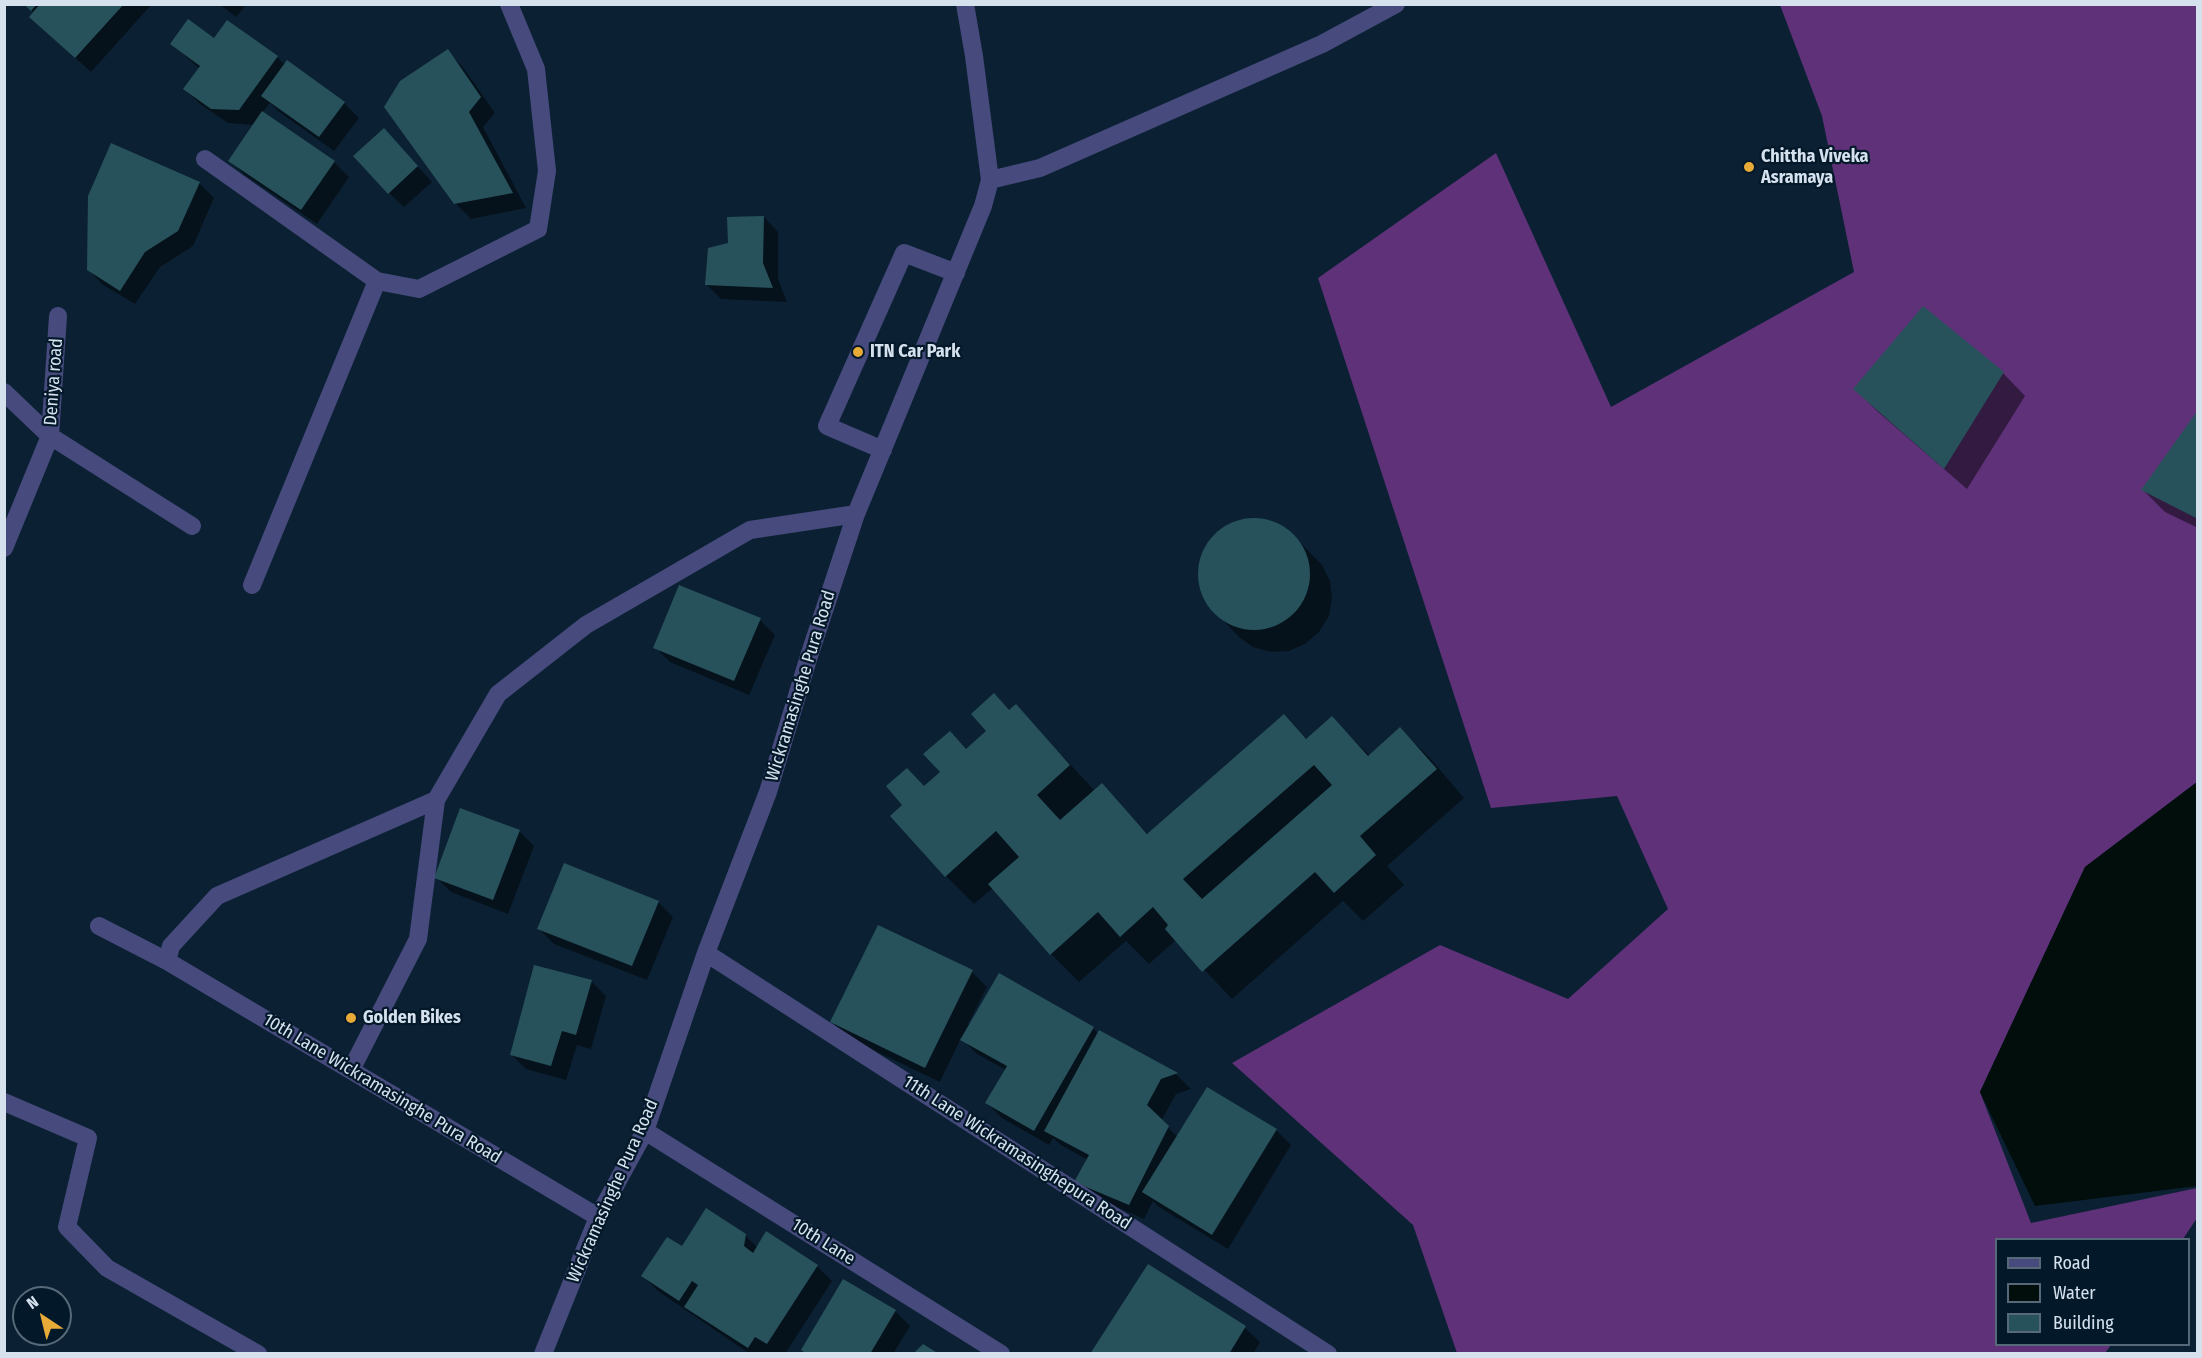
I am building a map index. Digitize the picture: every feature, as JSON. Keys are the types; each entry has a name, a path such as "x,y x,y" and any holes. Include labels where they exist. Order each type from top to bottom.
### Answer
{"street":[{"path":"205,159 377,280 419,289 538,229 547,171 536,69 509,4"},
{"name":"Wickramasinghe Pura Road","path":"543,1353 597,1217 645,1131 706,953 768,792 809,656 856,514 983,206 990,180 965,4"},
{"path":"990,180 1040,168 1322,44 1396,4"},
{"path":"883,450 826,426 904,253 956,273"},
{"path":"252,585 377,280"},
{"name":"Deniya road","path":"4,548 50,436 58,316"},
{"path":"4,392 50,436 192,526"},
{"path":"351,1070 418,939 436,800 498,694 586,626 750,530 856,514"},
{"path":"167,961 171,946 217,896 436,800"},
{"name":"10th Lane Wickramasinghe Pura Road","path":"99,926 167,961 597,1217"},
{"name":"11th Lane Wickramasinghepura Road","path":"706,953 1328,1353"},
{"path":"4,1102 88,1138 67,1227 106,1269 258,1353"},
{"name":"10th Lane","path":"645,1131 1001,1353"}],"shaded area":[{"path":"1780,5 2197,5 2197,782 2085,867 1980,1092 2031,1223 2197,1188 2197,1218 2184,1238 1995,1238 1995,1346 2110,1346 2105,1353 1457,1353 1413,1225 1232,1063 1440,945 1568,999 1668,909 1617,796 1491,808 1318,278 1496,153 1611,407 1854,272 1822,116"}],"water":[{"path":"2197,782 2197,1186 2035,1206 1980,1092 2085,867"}],"building":[{"path":"24,4 37,4 31,11"},
{"path":"40,4 124,4 75,58 29,17"},
{"path":"188,19 214,38 227,20 278,56 239,110 211,109 183,89 200,66 170,44"},
{"path":"448,49 481,97 469,112 513,193 454,204 384,107 400,81"},
{"path":"287,60 345,102 319,137 261,96"},
{"path":"262,111 335,161 301,210 228,161"},
{"path":"384,128 418,166 388,194 353,156"},
{"path":"111,143 200,182 178,231 145,252 120,291 87,270 88,196"},
{"path":"764,216 763,263 773,288 705,285 708,248 728,243 727,217"},
{"path":"1923,306 2004,372 1944,469 1853,389"},
{"path":"2198,410 2198,519 2141,490"},
{"path":"1254,518 1276,522 1294,534 1306,552 1310,574 1306,596 1294,614 1276,626 1254,630 1232,626 1214,614 1202,596 1198,574 1202,552 1214,534 1232,522"},
{"path":"679,585 761,618 734,681 653,648"},
{"path":"994,693 1009,710 1016,704 1070,765 1037,795 1060,820 1102,783 1147,834 1284,714 1306,739 1332,716 1368,756 1400,727 1437,769 1360,836 1376,855 1334,893 1315,872 1202,972 1165,929 1168,925 1153,907 1120,937 1098,912 1050,955 988,884 1019,857 996,831 945,877 890,816 902,805 886,786 907,768 924,786 940,772 923,754 950,731 966,749 986,731 971,714","holes":["1314,765 1332,785 1202,899 1183,879"]},
{"path":"460,808 520,830 493,900 434,878"},
{"path":"564,863 659,901 632,966 537,929"},
{"path":"878,925 973,970 925,1068 830,1022"},
{"path":"534,965 592,980 576,1035 562,1031 551,1066 510,1055"},
{"path":"999,973 1094,1027 1034,1131 985,1103 1007,1066 960,1040"},
{"path":"1099,1030 1178,1073 1161,1079 1147,1105 1169,1126 1129,1205 1074,1182 1089,1155 1044,1131"},
{"path":"1207,1087 1277,1129 1212,1235 1142,1192"},
{"path":"706,1208 746,1234 744,1246 753,1253 766,1231 818,1265 767,1344 755,1337 748,1348 684,1307 698,1285 692,1281 679,1301 641,1276 667,1237 682,1246"},
{"path":"1148,1264 1246,1326 1229,1354 1090,1354"},
{"path":"843,1279 896,1310 870,1354 807,1354 801,1350"},
{"path":"923,1344 939,1354 913,1354"}],"place":[{"name":"Chittha Viveka Asramaya","path":"1749,167"},
{"name":"ITN Car Park","path":"858,352"},
{"name":"Golden Bikes","path":"351,1018"}]}
